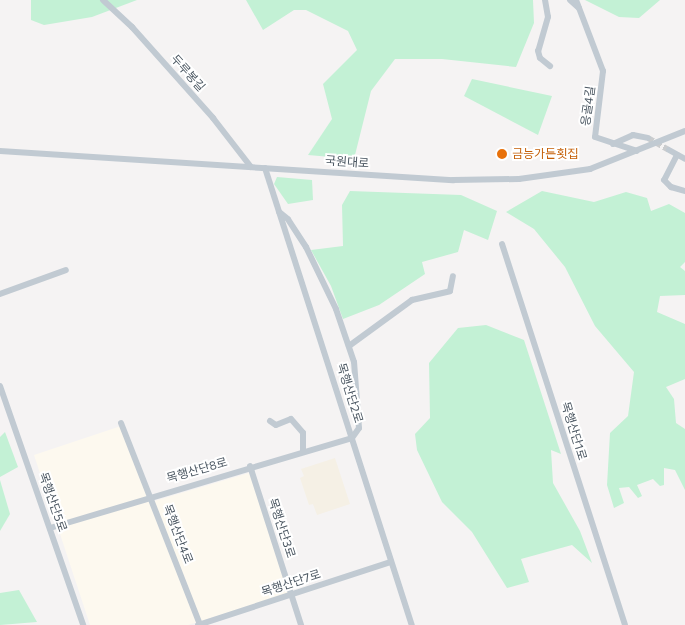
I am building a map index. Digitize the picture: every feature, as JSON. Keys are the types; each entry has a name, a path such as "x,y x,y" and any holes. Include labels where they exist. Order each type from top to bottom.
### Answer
{"street":[{"name":"두루봉길","path":"103,0 132,27 213,118 250,167"},
{"path":"545,0 548,17 538,50 540,58 550,66"},
{"path":"570,0 580,8"},
{"name":"응골4길","path":"576,0 603,71 595,137 637,151"},
{"name":"국원대로","path":"0,151 453,180 538,178 590,169 685,131"},
{"path":"613,144 633,135 648,138"},
{"path":"669,150 685,159"},
{"path":"677,155 664,180 671,187 685,191"},
{"name":"목행산단2로","path":"265,168 412,625"},
{"path":"279,212 288,219 323,279 349,346 354,362 359,428 352,438"},
{"name":"목행산단1로","path":"502,244 624,625"},
{"path":"0,294 66,270"},
{"path":"349,346 412,300 450,291 454,276"},
{"name":"목행산단5로","path":"0,386 83,625"},
{"path":"270,421 276,425 291,419 303,433 303,451"},
{"name":"목행산단4로","path":"121,423 151,495 199,625"},
{"name":"목행산단8로","path":"50,528 151,495 352,438"},
{"name":"목행산단3로","path":"250,466 302,625"},
{"name":"목행산단7로","path":"199,625 391,562"}],"shaded area":[{"path":"121,426 151,502 249,473 290,593 188,625 90,625 34,455"}],"green space":[{"path":"31,0 137,0 92,17 44,25 31,20"},
{"path":"246,0 533,0 534,23 516,67 442,59 395,59 371,91 354,159 308,155 332,119 323,84 357,50 348,31 306,10 294,10 263,30"},
{"path":"585,0 660,0 639,18 619,17"},
{"path":"472,79 552,96 538,135 464,96"},
{"path":"277,177 312,180 313,200 288,204 274,184"},
{"path":"350,191 461,195 497,211 488,240 464,230 458,252 422,262 425,274 379,305 343,319 331,286 311,250 343,246 342,205"},
{"path":"542,191 594,202 626,192 647,198 651,211 669,204 685,213 685,262 680,267 685,271 685,295 660,296 657,312 685,324 685,379 666,387 674,399 676,423 685,429 685,490 675,470 664,468 664,485 660,486 653,479 637,485 642,496 638,498 629,487 619,488 624,503 614,508 607,485 610,433 628,416 634,372 595,326 565,267 534,229 506,212"},
{"path":"486,325 524,340 561,454 551,450 553,483 580,531 592,563 572,545 521,559 529,582 507,588 472,532 442,502 417,450 415,434 430,418 429,363 458,328"},
{"path":"5,432 18,467 0,477 0,437"},
{"path":"0,480 10,514 0,531"},
{"path":"19,590 37,622 0,625 0,593"}],"sand":[{"path":"335,458 350,504 317,515 313,504 309,505 300,478 304,476 301,469"}],"tunnel":[{"path":"648,138 669,150"}],"place":[{"name":"금능가든횟집","path":"502,154"}]}
